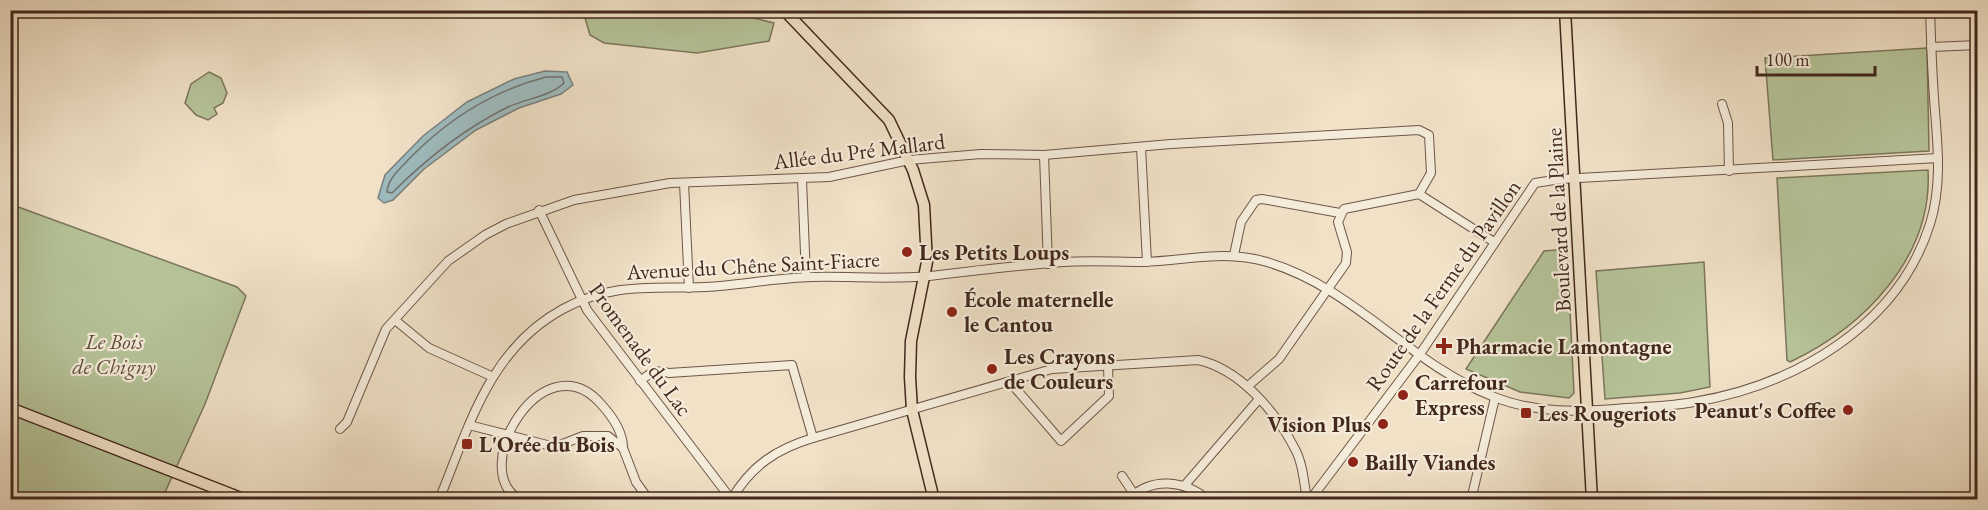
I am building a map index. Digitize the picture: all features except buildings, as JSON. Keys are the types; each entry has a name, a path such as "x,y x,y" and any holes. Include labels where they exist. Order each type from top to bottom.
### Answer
{"main road":[{"path":"784,10 889,120 909,159 924,205 927,233 926,276 909,357 912,410 934,500"},
{"name":"Boulevard de la Plaine","path":"1565,10 1592,500"},
{"path":"10,408 246,500"}],"street":[{"name":"Avenue du Chêne Saint-Fiacre","path":"439,500 468,425 491,376 529,331 581,301 635,287 732,286 806,277 926,276 1048,264 1148,262 1217,254 1234,255 1294,272 1328,290 1456,379 1495,398 1544,410 1588,411 1674,405 1730,394 1765,382 1804,364 1855,333 1892,299 1913,267 1932,220 1938,190 1930,10"},
{"path":"1931,47 1977,45"},
{"path":"1722,104 1728,123 1729,171"},
{"name":"Allée du Pré Mallard","path":"340,429 347,422 386,329 458,252 492,232 539,210 609,192 684,183 802,180 829,177 909,159 981,154 1044,155 1419,130 1429,135 1431,172 1419,194"},
{"path":"1141,147 1148,262"},
{"path":"1044,155 1048,264"},
{"name":"Route de la Ferme du Pavillon","path":"1309,500 1420,354 1535,183 1938,158"},
{"path":"802,180 806,277"},
{"path":"684,183 690,288"},
{"path":"1248,386 1279,359 1346,263 1347,252 1338,222 1340,213 1344,209 1419,194 1494,242"},
{"path":"1234,255 1241,222 1256,200 1262,199 1340,213"},
{"name":"Promenade du Lac","path":"539,210 581,301 731,499"},
{"path":"395,320 429,348 491,376"},
{"path":"731,499 755,467 788,445 1052,369 1198,360 1215,364 1248,386 1259,399 1296,450 1309,500"},
{"path":"640,381 660,370 669,373 792,365 813,438"},
{"path":"1010,382 1061,441 1109,396 1108,366"},
{"path":"521,500 506,486 501,474 509,433 520,412 539,395 556,386 576,387 597,399 613,418 623,440 623,448 636,482 649,500"},
{"path":"1471,500 1495,398"},
{"path":"1185,484 1259,399"},
{"path":"468,425 509,433 555,447 583,436 608,436 623,448"},
{"path":"1122,476 1131,496 1165,483 1185,484 1208,500"}],"green space":[{"path":"720,10 774,23 769,41 697,53 604,43 590,35 585,18"},
{"path":"1927,48 1929,151 1773,160 1765,58"},
{"path":"209,72 221,78 227,93 223,103 214,108 217,114 208,120 196,115 185,103 191,84"},
{"path":"1928,170 1927,202 1919,232 1906,260 1889,286 1868,309 1843,329 1790,362 1787,360 1777,178"},
{"name":"Le Bois de Chigny","path":"10,204 237,287 246,296 205,404 162,499 11,499"},
{"path":"1567,249 1574,393 1569,398 1520,392 1466,369 1544,251"},
{"path":"1704,262 1710,387 1680,393 1605,399 1596,271"}],"water":[{"path":"545,71 567,72 573,85 561,94 519,108 476,130 424,169 393,200 384,203 378,198 385,175 423,136 467,102 514,79"}],"place":[{"name":"Les Petits Loups","path":"907,252"},
{"name":"École maternelle le Cantou","path":"952,312"},
{"name":"Pharmacie Lamontagne","path":"1444,346"},
{"name":"Les Crayons de Couleurs","path":"992,369"},
{"name":"Carrefour Express","path":"1403,395"},
{"name":"Peanut's Coffee","path":"1848,410"},
{"name":"Les Rougeriots","path":"1526,413"},
{"name":"Vision Plus","path":"1383,424"},
{"name":"L'Orée du Bois","path":"467,444"},
{"name":"Bailly Viandes","path":"1353,462"}]}
